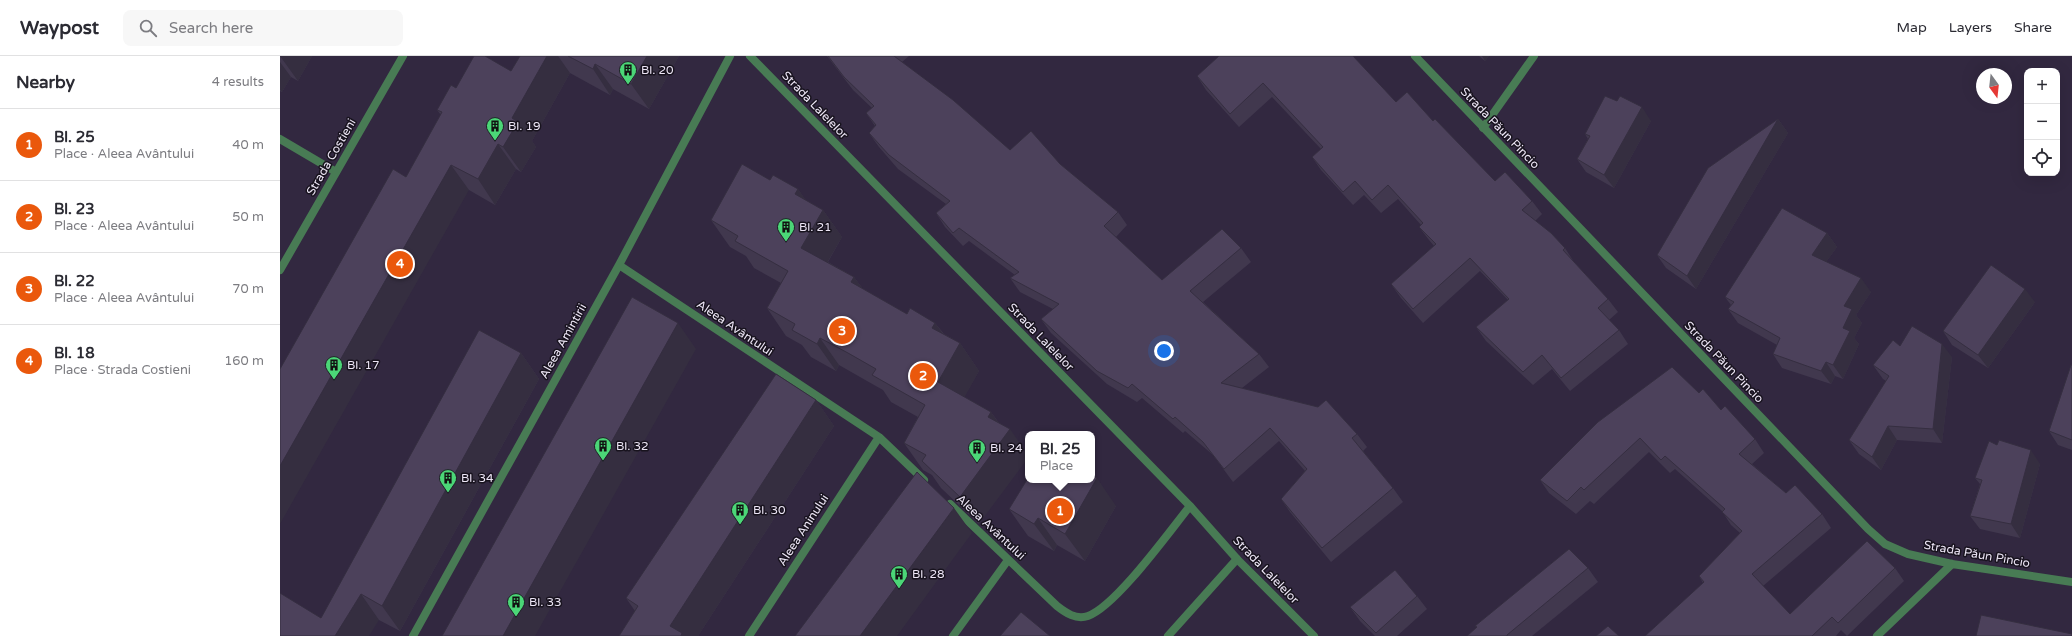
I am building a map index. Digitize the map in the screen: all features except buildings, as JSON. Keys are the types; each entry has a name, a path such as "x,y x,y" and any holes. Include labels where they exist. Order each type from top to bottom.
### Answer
{"street":[{"name":"Strada Costieni","path":"280,270 403,56"},
{"name":"Aleea Amintirii","path":"413,636 619,265 730,56"},
{"name":"Strada Lalelelor","path":"750,56 1190,506 1237,559 1314,636"},
{"name":"Strada Păun Pincio","path":"1415,56 1868,529 1885,544 1896,550 1952,564 2072,582"},
{"path":"1483,128 1534,56"},
{"path":"280,139 336,172"},
{"name":"Aleea Avântului","path":"619,265 878,437 929,485"},
{"name":"Aleea Aninului","path":"748,636 878,437"},
{"name":"Aleea Avântului","path":"940,496 1057,606 1071,616 1087,616 1121,591 1190,506"},
{"path":"1168,636 1237,559"},
{"path":"953,636 1008,560"},
{"path":"1877,636 1952,564"}],"place":[{"name":"Bl. 20","path":"628,85"},
{"name":"Bl. 19","path":"495,141"},
{"name":"Bl. 21","path":"786,242"},
{"name":"Bl. 18","path":"400,264"},
{"name":"Bl. 22","path":"842,331"},
{"name":"Bl. 23","path":"923,376"},
{"name":"Bl. 17","path":"334,380"},
{"name":"Bl. 32","path":"603,461"},
{"name":"Bl. 24","path":"977,463"},
{"name":"Bl. 34","path":"448,493"},
{"name":"Bl. 25","path":"1060,511"},
{"name":"Bl. 30","path":"740,525"},
{"name":"Bl. 28","path":"899,589"},
{"name":"Bl. 33","path":"516,617"}]}
